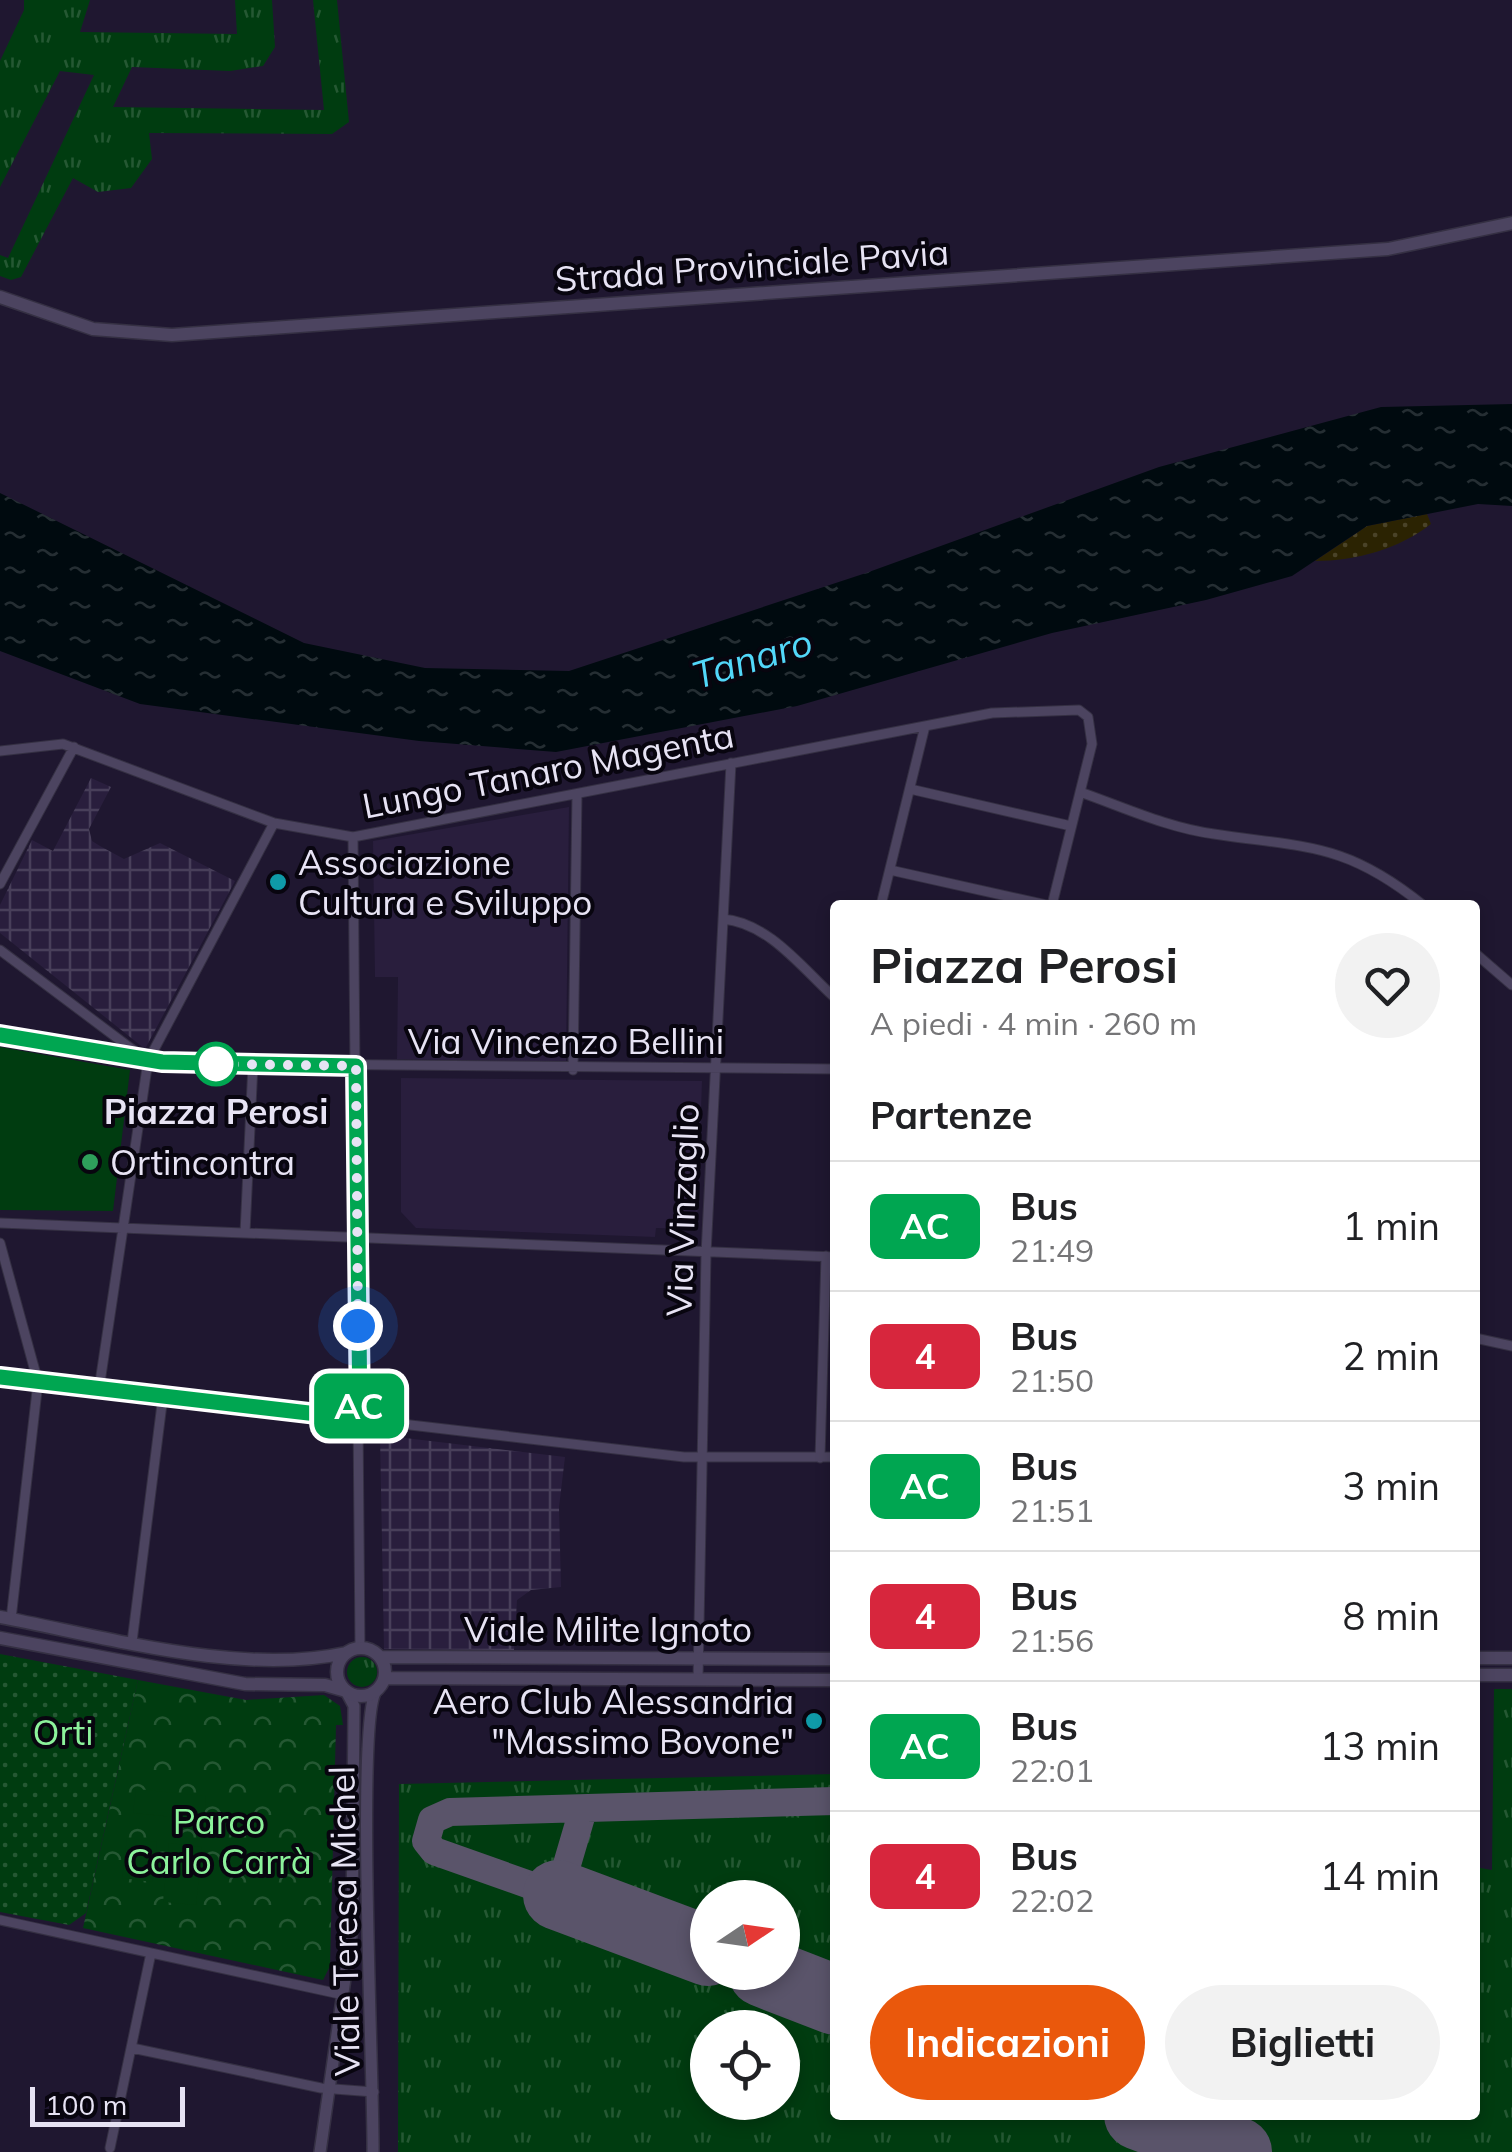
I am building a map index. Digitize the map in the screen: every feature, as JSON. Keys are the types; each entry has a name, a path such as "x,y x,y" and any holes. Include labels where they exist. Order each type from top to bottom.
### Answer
{"main road":[{"name":"Strada Provinciale Pavia","path":"0,297 94,329 172,335 1388,248 1512,223"},
{"path":"0,1638 244,1684 319,1685 361,1696 380,1685 380,1657 360,1648 318,1659 245,1657 132,1642 6,1618"},
{"path":"346,1653 337,1670 346,1691"},
{"name":"Viale Milite Ignoto","path":"380,1657 830,1659"},
{"path":"1480,1658 1512,1658"},
{"path":"1480,1676 1512,1675"},
{"name":"Viale Milite Ignoto","path":"380,1685 830,1680"}],"street":[{"name":"Lungo Tanaro Magenta","path":"0,750 32,745 74,747 274,823 353,836 992,713 1062,708 1079,710 1088,717 1092,744 1080,792"},
{"path":"883,900 925,726"},
{"path":"0,884 74,747"},
{"name":"Via Vinzaglio","path":"698,1680 706,1254 731,763"},
{"path":"910,789 1071,826"},
{"path":"1051,900 1080,792 1180,827 1334,850 1377,870 1416,900"},
{"path":"573,1070 577,794"},
{"path":"99,1389 148,1061 274,823"},
{"path":"353,836 360,1648"},
{"path":"890,870 1027,900"},
{"path":"723,919 743,921 761,930 830,993"},
{"path":"0,950 148,1061"},
{"path":"1480,956 1512,985"},
{"name":"Via Vincenzo Bellini","path":"0,1035 148,1061 573,1070 830,1069"},
{"path":"245,1233 253,1064"},
{"path":"0,1223 830,1256 820,1458"},
{"path":"0,1243 38,1382 6,1618"},
{"path":"1480,1339 1512,1346"},
{"path":"0,1377 702,1458 830,1458"},
{"path":"132,1642 164,1396"},
{"name":"Viale Teresa Michel","path":"373,2152 368,1771 371,1702 380,1685"},
{"name":"Viale Teresa Michel","path":"320,2152 352,1930 354,1706 346,1691"},
{"path":"0,1920 344,1995"},
{"path":"110,2148 151,1953"},
{"path":"132,2048 330,2088 374,2092"}],"shaded area":[{"path":"91,778 111,787 89,829 92,841 124,859 160,843 235,881 145,1049 0,933 0,905 32,840 53,851"},
{"path":"569,807 566,1062 397,1059 398,977 375,977 373,841"},
{"path":"401,1078 702,1081 697,1229 656,1228 655,1237 416,1228 401,1212"},
{"path":"380,1435 565,1457 559,1507 561,1587 531,1590 517,1600 514,1650 384,1649"}],"green space":[{"path":"24,0 90,0 80,32 237,34 235,0 272,0 275,47 263,66 230,71 132,67 113,107 324,110 313,0 337,0 349,122 332,134 149,133 152,159 131,188 98,192 73,178 21,277 11,280 0,276 0,255 8,258 94,75 60,71 0,187 0,61 24,10"},
{"path":"0,1047 130,1070 113,1211 0,1210"},
{"name":"Orti","path":"0,1654 138,1680 86,1913 69,1925 0,1912"},
{"path":"362,1657 376,1666 377,1672 368,1686 362,1687 348,1678 347,1672 356,1658"},
{"name":"Parco Carlo Carrà","path":"138,1680 246,1700 324,1695 340,1706 343,1725 336,1725 330,1966 323,1980 83,1928"},
{"path":"1494,1689 1512,1689 1512,2152 398,2152 399,1784 830,1774 830,2120 1480,2120 1480,1868 1492,1870"},
{"path":"136,1789 206,1796 204,1820 133,1813"},
{"path":"127,1838 157,1842 152,1882 122,1878"},
{"path":"169,1843 202,1847 196,1905 163,1902"}],"sand":[{"path":"1427,514 1431,524 1391,547 1346,559 1315,561 1367,526"}],"water":[{"name":"Tanaro","path":"1512,404 1512,506 1478,504 1367,526 1292,576 1206,600 1052,633 797,706 556,752 419,741 140,704 0,651 0,493 304,643 425,668 569,671 866,573 1159,467 1381,407"}],"taxiway":[{"path":"583,1810 558,1895 434,1851 426,1841 432,1820 450,1812 830,1801"}],"runway":[{"path":"558,1895 690,1944"},
{"path":"800,1986 830,1998"},
{"path":"1152,2120 1237,2152"}],"bus line":[{"name":"AC","path":"0,1035 148,1061 356,1066 360,1419 0,1377"}],"place":[{"name":"Associazione Cultura e Sviluppo","path":"278,882"},
{"name":"Piazza Perosi","path":"216,1064"},
{"name":"Ortincontra","path":"90,1162"},
{"name":"Aero Club Alessandria \"Massimo Bovone\"","path":"814,1721"}],"route":[{"path":"216,1064 356,1066 358,1326"}]}
